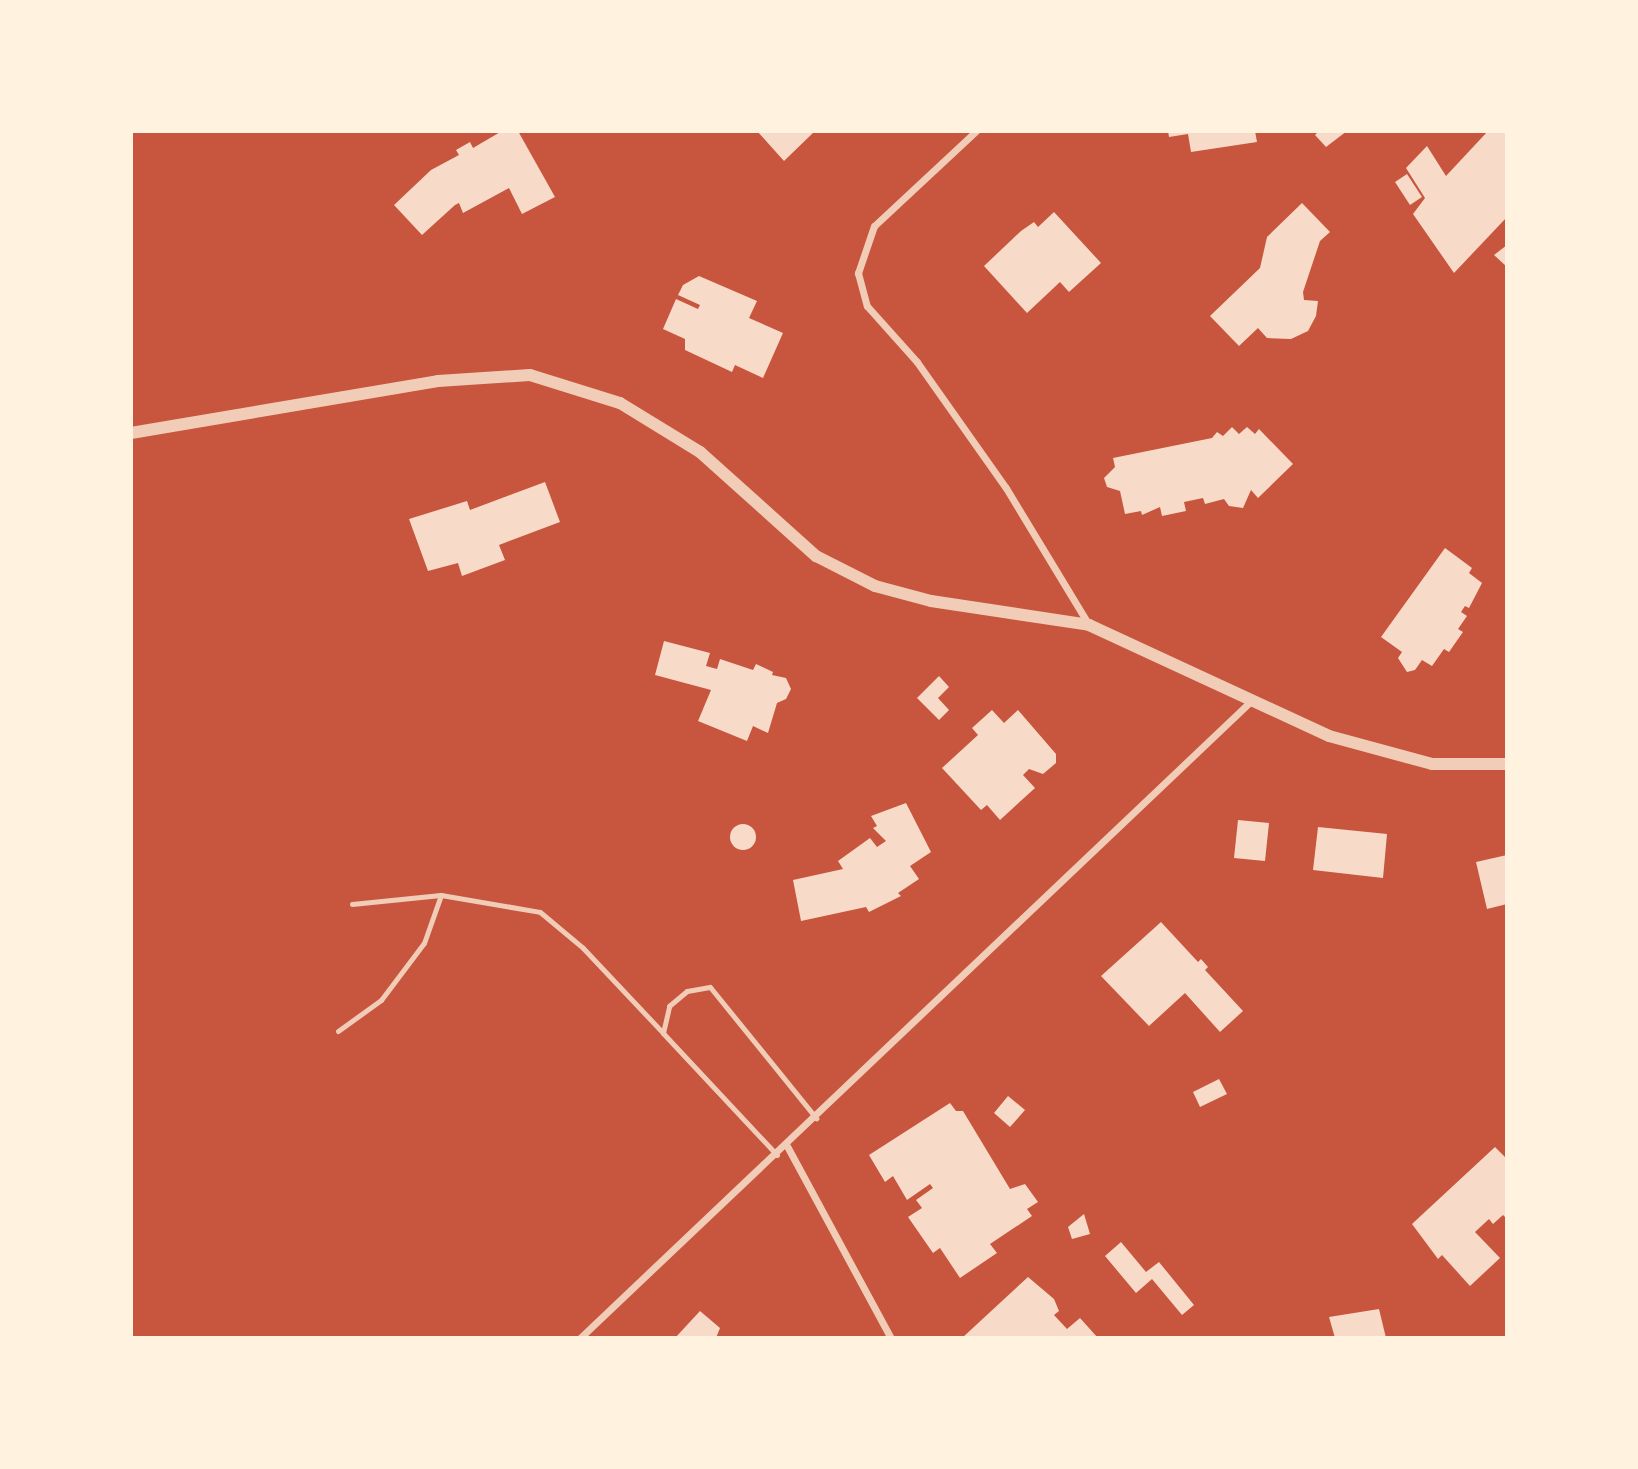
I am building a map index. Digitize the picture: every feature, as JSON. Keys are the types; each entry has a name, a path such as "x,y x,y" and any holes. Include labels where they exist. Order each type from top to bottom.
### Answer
{"street":[{"path":"976,131 874,226 858,273 867,306 917,362 1006,488 1089,625"},
{"path":"131,433 438,381 530,375 620,403 688,445 816,556 875,586 931,601 1089,625 1254,698 1329,736 1432,764 1507,764"},
{"path":"580,1338 787,1146 1254,698"},
{"path":"787,1146 891,1338"}],"lane":[{"path":"338,1031 381,1000 424,943 441,895"},
{"path":"352,904 441,895 540,912 583,948 777,1155"},
{"path":"663,1033 669,1006 687,991 710,987 816,1118"}],"building":[{"path":"502,131 518,131 555,197 522,214 509,188 463,213 459,203 455,205 422,235 394,205 431,170 459,155 456,150 470,142 473,148"},
{"path":"757,131 815,131 784,161"},
{"path":"1168,131 1255,131 1257,142 1191,152 1188,134 1169,137"},
{"path":"1319,131 1347,131 1326,147 1315,135"},
{"path":"1488,131 1507,131 1507,217 1454,273 1413,214 1425,198 1406,168 1427,146 1446,176"},
{"path":"1407,174 1422,197 1410,205 1395,182"},
{"path":"1302,203 1330,232 1320,241 1303,292 1304,300 1318,301 1316,316 1308,331 1291,339 1267,338 1258,328 1239,346 1210,316 1260,268 1267,237"},
{"path":"1054,212 1101,263 1069,292 1060,282 1027,313 984,266 1021,231 1034,222 1038,227"},
{"path":"1507,245 1507,267 1494,255"},
{"path":"699,276 757,301 749,318 783,333 763,378 735,365 732,372 685,350 685,339 663,329 676,299 698,309 700,305 678,295 683,285"},
{"path":"1232,427 1239,434 1247,427 1255,434 1259,429 1293,464 1258,498 1251,490 1243,508 1229,506 1224,499 1205,504 1203,498 1184,502 1186,511 1162,516 1160,507 1142,515 1141,511 1125,514 1120,491 1107,487 1104,478 1115,467 1113,458 1212,438 1217,432 1223,436"},
{"path":"545,482 560,522 499,545 505,560 462,576 458,563 428,571 409,519 467,501 470,510"},
{"path":"1445,548 1472,568 1469,573 1482,583 1469,608 1465,606 1461,612 1467,616 1458,629 1463,632 1449,652 1444,649 1432,666 1422,660 1415,670 1407,672 1398,658 1402,652 1381,637"},
{"path":"664,641 710,653 706,666 717,669 720,659 753,670 756,664 773,672 772,675 786,678 791,689 786,699 777,703 768,733 753,726 747,741 698,721 711,690 655,675"},
{"path":"939,676 949,687 938,698 949,710 939,720 917,698"},
{"path":"992,710 1004,723 1018,710 1056,754 1056,763 1043,774 1029,769 1023,775 1035,788 1000,820 987,805 981,810 942,768 978,735 972,728"},
{"path":"906,803 931,852 910,866 919,879 898,893 901,896 869,912 866,907 801,921 793,880 843,869 838,861 870,838 877,847 886,841 873,828 877,826 871,816"},
{"path":"1238,820 1269,823 1265,861 1234,858"},
{"path":"743,824 752,828 756,837 752,846 743,850 734,846 730,837 734,828"},
{"path":"1318,827 1387,834 1383,878 1313,870"},
{"path":"1507,855 1507,904 1487,909 1476,862"},
{"path":"1161,922 1198,962 1201,959 1208,967 1205,970 1243,1011 1220,1032 1185,993 1149,1026 1101,976"},
{"path":"1219,1079 1227,1094 1200,1107 1193,1092"},
{"path":"1008,1096 1025,1110 1010,1127 994,1113"},
{"path":"950,1103 956,1111 963,1111 1010,1189 1025,1184 1038,1202 1027,1209 1032,1216 990,1244 997,1253 960,1278 940,1248 933,1253 908,1217 922,1208 916,1200 933,1188 930,1184 907,1200 893,1176 885,1182 869,1155"},
{"path":"1495,1147 1507,1159 1507,1219 1503,1215 1493,1224 1489,1219 1475,1232 1500,1258 1470,1286 1442,1255 1438,1259 1412,1224"},
{"path":"1084,1214 1090,1234 1072,1239 1068,1227"},
{"path":"1121,1242 1146,1272 1159,1262 1194,1305 1182,1315 1152,1279 1136,1293 1105,1256"},
{"path":"1028,1277 1054,1299 1059,1311 1054,1315 1067,1329 1080,1318 1098,1338 962,1338"},
{"path":"1379,1309 1386,1338 1335,1338 1329,1317"},
{"path":"700,1311 720,1328 716,1338 675,1338"}]}
